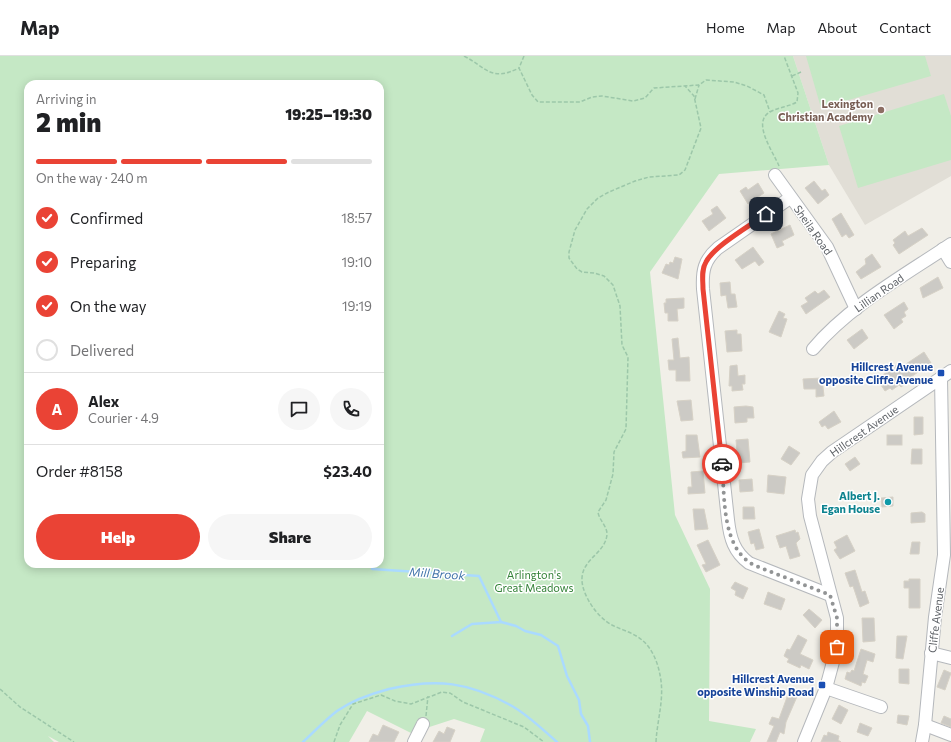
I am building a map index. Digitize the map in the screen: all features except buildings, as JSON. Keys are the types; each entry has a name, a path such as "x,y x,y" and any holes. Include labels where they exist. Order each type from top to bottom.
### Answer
{"street":[{"name":"Sheila Road","path":"775,175 790,198 813,225 827,247 856,309"},
{"path":"790,198 710,255 704,265 703,289 728,520 732,542 738,553 748,563 830,595"},
{"path":"947,246 951,262"},
{"name":"Lillian Road","path":"813,350 828,332 856,309 947,246"},
{"name":"Hillcrest Avenue","path":"804,742 826,688 835,657 838,636 837,618 810,516 808,491 812,475 822,461 832,452 946,374"},
{"name":"Cliffe Avenue","path":"922,742 925,725 931,653 944,555 943,405 946,374"},
{"path":"931,653 951,658"},
{"path":"826,688 881,707"},
{"path":"414,742 423,724"},
{"path":"925,725 951,735"}],"path":[{"path":"464,56 488,72 497,74 508,73 519,68 524,56"},
{"path":"775,175 777,174 779,168 764,135 762,124 764,117 770,112 788,107 797,102 798,93 784,56"},
{"path":"519,68 532,96 538,102 580,102 592,97 602,96 633,101 645,98 654,88 699,85 706,80 717,80 734,82 747,86 764,95 770,112"},
{"path":"792,76 801,72"},
{"path":"695,100 699,85"},
{"path":"656,742 662,703 661,676 656,661 643,641 610,624 597,613 588,600 583,586 582,575 584,566 605,541 607,533 599,519 598,512 606,500 613,474 614,452 626,429 628,357 622,345 620,306 613,285 604,276 594,272 582,272 577,269 569,258 569,252 575,230 587,209 598,198 635,181 649,177 679,175 685,170 701,128 694,96 685,86"},
{"path":"0,689 20,707 74,742"},
{"path":"334,742 340,725 353,704 381,695 396,701 410,704 442,692 450,693 463,702 524,727 544,742"},
{"path":"423,724 428,711 428,696"}],"shaded area":[{"name":"Lexington Christian Academy","path":"793,56 951,56 951,176 865,225 829,165"}],"green space":[{"name":"Arlington's Great Meadows","path":"0,56 793,56 829,165 719,174 650,272 675,515 710,589 709,721 756,729 750,742 480,742 485,729 454,719 411,733 367,711 349,742 59,742 48,736 54,742 0,742"},
{"path":"806,56 925,56 931,76 821,108"},
{"path":"944,94 951,116 951,160 858,188 839,126"}],"waterway":[{"name":"Mill Brook","path":"372,569 479,576 501,622 541,635 558,646 567,676 579,700 581,714 588,726 590,742"},
{"path":"452,636 472,624 501,622"},
{"path":"303,742 324,722 343,707 368,695 406,686 438,683 467,687 496,698 524,714 557,742"}],"way so far":[{"path":"722,464 730,534 734,548 748,563 830,595 837,618 837,647"}],"place":[{"name":"Lexington Christian Academy","path":"881,110"},
{"name":"Hillcrest Avenue opposite Cliffe Avenue","path":"941,373"},
{"name":"Albert J. Egan House","path":"888,502"},
{"name":"Hillcrest Avenue opposite Winship Road","path":"822,685"}],"route":[{"path":"722,464 703,289 704,265 710,255 718,248 766,214"}]}
